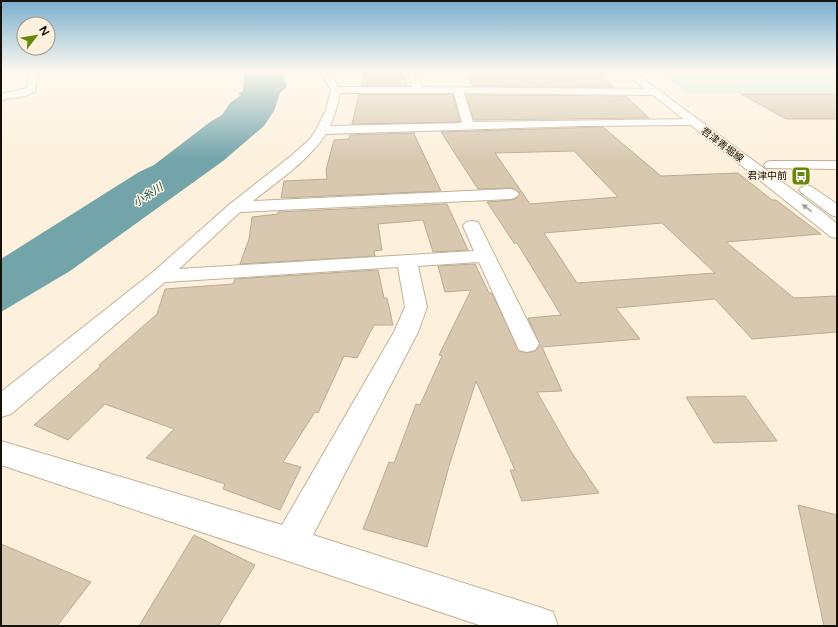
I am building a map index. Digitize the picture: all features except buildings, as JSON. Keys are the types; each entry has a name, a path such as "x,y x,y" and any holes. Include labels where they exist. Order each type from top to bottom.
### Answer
{"street":[{"path":"1,407 160,276 236,207 296,159 314,142 322,130 331,110 333,100"},
{"path":"461,100 469,127"},
{"path":"564,100 580,123"},
{"name":"君津青堀線","path":"664,100 837,233"},
{"name":"君津青堀線","path":"680,100 837,212"},
{"path":"322,130 580,123 692,122"},
{"path":"771,165 837,165"},
{"path":"236,207 511,194"},
{"path":"472,226 527,344"},
{"path":"160,276 486,256"},
{"path":"290,544 402,338 416,307 407,261"},
{"path":"1,453 290,544 539,626"}],"water":[{"name":"小糸川","path":"234,100 278,100 274,111 264,126 223,161 70,271 1,312 1,259 139,172 154,165 210,122 222,115 230,103"}],"place":[{"name":"君津中前","path":"801,176"}]}
